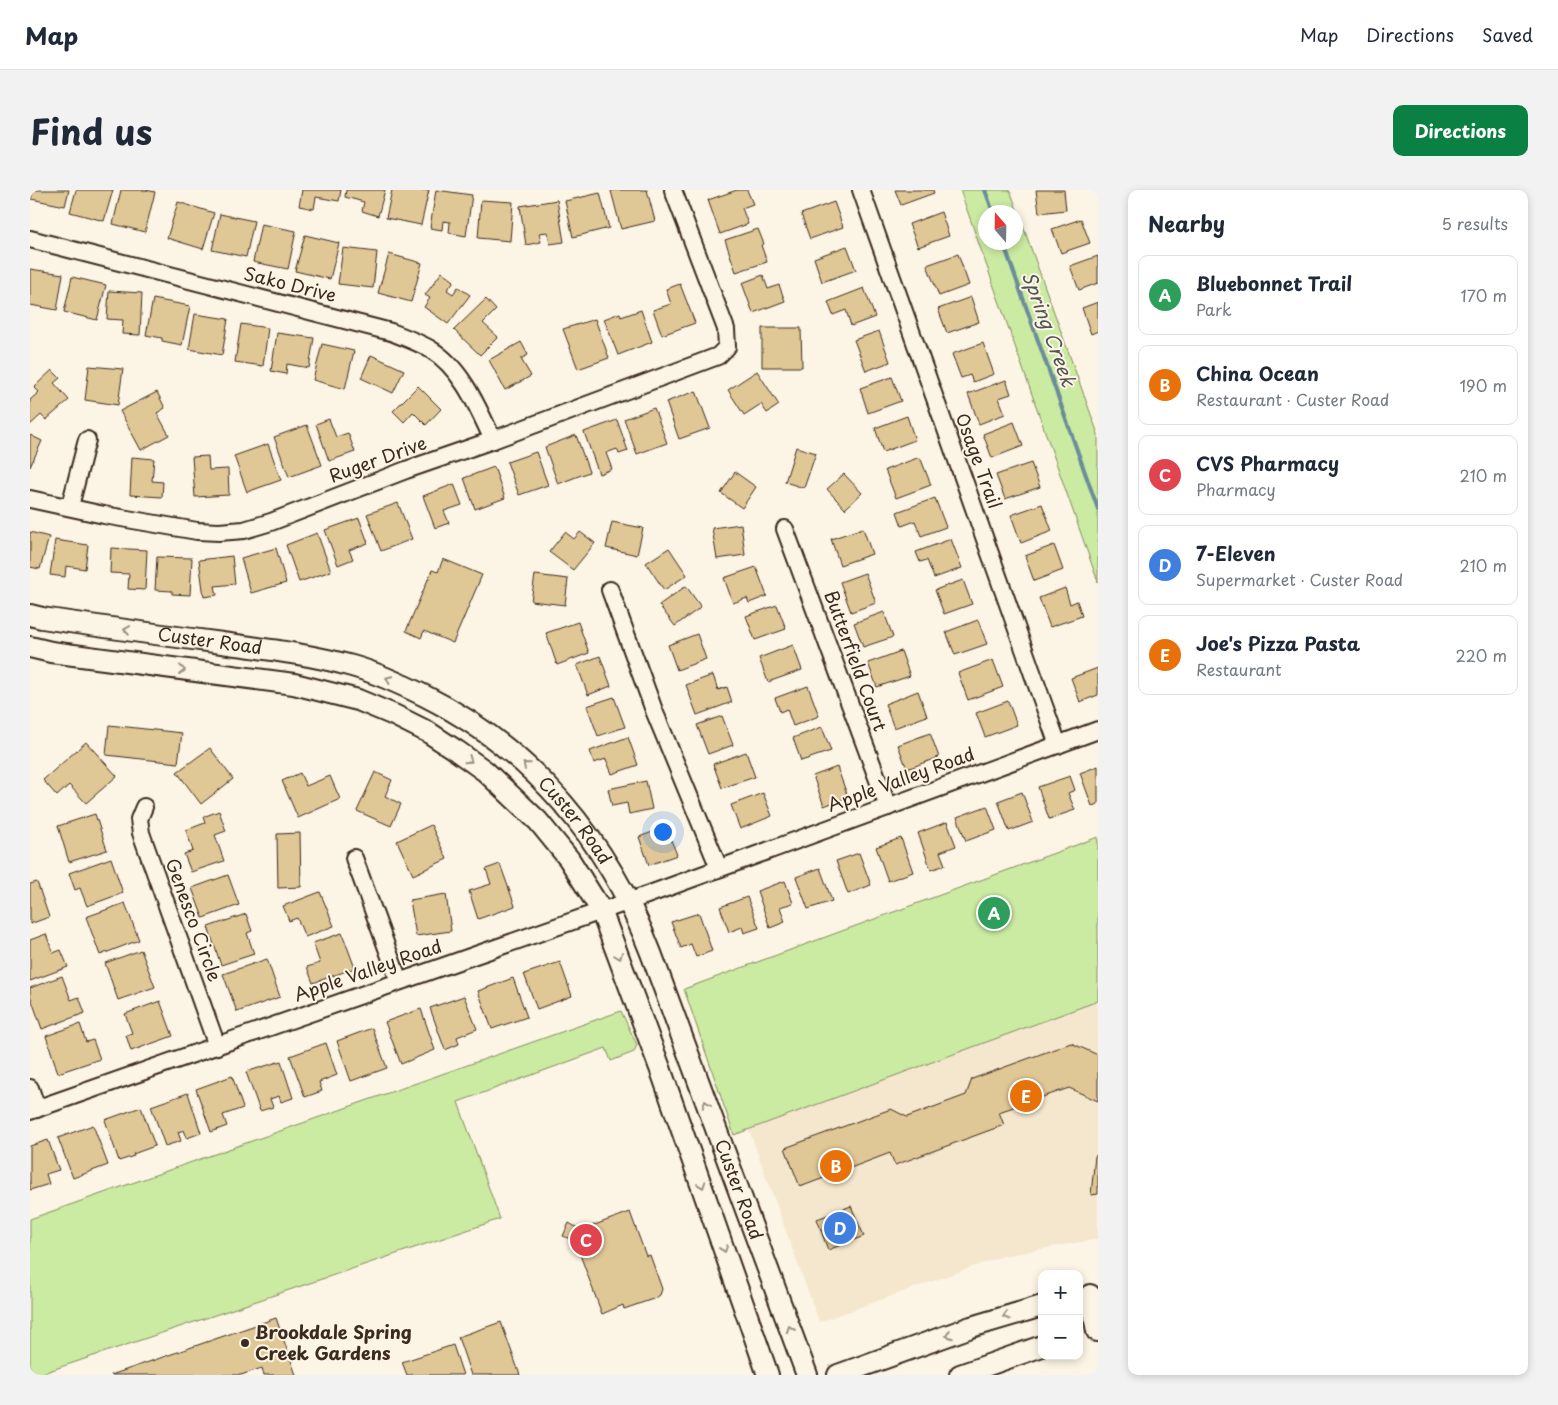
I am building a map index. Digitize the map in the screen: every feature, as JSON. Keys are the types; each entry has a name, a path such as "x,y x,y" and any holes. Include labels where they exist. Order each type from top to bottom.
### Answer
{"main road":[{"name":"Custer Road","path":"30,616 322,658 379,675 443,705 471,722 502,744 536,774 580,824 599,851 629,901 649,947 807,1375"},
{"name":"Custer Road","path":"30,647 52,652 294,684 358,700 428,732 485,771 538,821 569,859 601,910 694,1162 768,1375"},
{"path":"428,732 443,705"},
{"path":"694,1162 723,1150"},
{"path":"1089,1295 1091,1332"},
{"path":"838,1375 971,1328 1038,1307"},
{"path":"960,1375 1038,1347"}],"street":[{"name":"Ruger Drive","path":"30,499 70,506 104,515 198,531 244,530 271,522 406,470 711,360 727,347 726,329 673,190"},
{"name":"Osage Trail","path":"861,190 1058,745"},
{"name":"Sako Drive","path":"30,239 391,332 412,340 431,350 461,379 474,398 493,440"},
{"path":"70,506 87,440"},
{"name":"Butterfield Court","path":"785,529 888,807"},
{"path":"610,590 655,713 718,868"},
{"name":"Apple Valley Road","path":"34,1110 629,901 1098,730"},
{"name":"Genesco Circle","path":"144,807 139,819 141,833 217,1046"},
{"path":"354,858 399,981"},
{"path":"30,1088 34,1110"}],"shaded area":[{"path":"1098,1001 1098,1239 1003,1256 819,1322 749,1130"}],"green space":[{"path":"960,190 1010,190 1015,205 978,205 978,241"},
{"path":"1023,226 1098,434 1098,582 981,250 1023,250"},
{"path":"1098,837 1098,1001 734,1135 684,989"},
{"path":"621,1011 637,1045 634,1052 611,1061 606,1048 458,1102 500,1219 37,1375 30,1375 30,1219"}],"building":[{"path":"33,190 69,190 65,206 31,199"},
{"path":"76,190 113,190 104,221 70,212"},
{"path":"121,190 155,192 145,232 113,224"},
{"path":"302,190 341,190 339,201 316,197 314,209 299,206"},
{"path":"346,190 385,190 378,216 362,211 364,202 345,197"},
{"path":"392,190 429,190 421,225 386,218"},
{"path":"436,190 472,195 466,236 449,233 450,222 443,221 442,230 430,228"},
{"path":"647,190 655,221 621,229 611,191"},
{"path":"737,190 747,190 753,204 742,208 748,224 720,234 708,200"},
{"path":"895,190 933,190 934,193 901,205"},
{"path":"1036,190 1064,190 1066,210 1039,213"},
{"path":"600,193 609,228 573,237 565,201"},
{"path":"481,200 513,202 510,241 478,238"},
{"path":"557,200 564,242 550,244 548,232 539,233 541,242 526,245 520,206"},
{"path":"178,202 214,213 203,249 167,238"},
{"path":"834,202 843,227 810,239 801,214"},
{"path":"941,212 949,236 918,247 909,224"},
{"path":"220,214 254,221 246,257 212,250"},
{"path":"1081,219 1090,243 1061,253 1052,229"},
{"path":"261,224 296,231 288,269 253,262"},
{"path":"758,229 764,244 761,245 767,262 736,272 725,240"},
{"path":"305,235 339,243 330,279 295,271"},
{"path":"847,246 856,270 822,282 814,258"},
{"path":"343,248 377,252 373,288 338,284"},
{"path":"389,254 422,263 411,302 378,293"},
{"path":"958,254 969,285 939,296 927,265"},
{"path":"1098,256 1098,283 1079,290 1070,266"},
{"path":"30,269 63,274 57,310 30,305"},
{"path":"442,272 454,281 447,290 453,294 458,287 470,295 448,324 424,307 430,298 425,295"},
{"path":"763,275 768,289 779,285 785,301 753,313 742,283"},
{"path":"72,277 106,285 97,320 64,312"},
{"path":"680,284 695,323 662,335 653,310 671,304 666,289"},
{"path":"864,288 875,317 851,326 846,310 833,315 828,302"},
{"path":"109,291 142,293 140,335 122,334 123,320 107,319"},
{"path":"971,297 979,322 947,333 938,309"},
{"path":"153,299 190,306 182,345 146,335"},
{"path":"486,299 496,310 483,323 498,337 480,355 454,330"},
{"path":"1098,302 1098,331 1091,334 1082,308"},
{"path":"641,310 652,342 618,355 604,319 620,313 621,317"},
{"path":"195,314 228,319 222,355 189,349"},
{"path":"595,319 609,358 578,369 563,329"},
{"path":"241,324 268,328 263,366 235,362"},
{"path":"762,328 801,328 802,367 762,367"},
{"path":"879,331 890,362 866,371 854,340"},
{"path":"277,333 314,338 309,368 287,364 286,374 271,371"},
{"path":"521,342 528,355 521,359 531,376 505,390 489,360"},
{"path":"983,343 994,374 973,382 970,375 961,378 952,354"},
{"path":"322,344 354,351 345,389 313,380"},
{"path":"371,355 404,370 393,393 361,378"},
{"path":"89,366 123,369 118,405 85,400"},
{"path":"52,370 60,378 54,383 69,400 46,420 41,415 30,425 30,400 39,392 34,387"},
{"path":"757,371 779,405 767,413 761,404 744,415 728,390"},
{"path":"892,377 901,401 868,413 860,388"},
{"path":"1006,380 1011,394 999,398 1005,414 979,424 968,394"},
{"path":"418,386 441,409 426,425 413,412 404,422 393,411"},
{"path":"696,391 710,428 679,439 666,402"},
{"path":"157,392 165,408 157,413 169,435 141,450 120,411"},
{"path":"654,408 667,443 637,454 624,419"},
{"path":"907,416 915,440 883,452 875,428"},
{"path":"329,419 336,437 348,433 355,452 329,461 316,424"},
{"path":"617,420 628,451 619,454 617,449 606,453 612,469 599,474 584,432"},
{"path":"1014,422 1023,446 992,458 983,434"},
{"path":"307,425 322,465 289,477 274,437"},
{"path":"30,435 42,441 30,467"},
{"path":"576,435 589,472 558,484 545,447"},
{"path":"268,444 281,480 247,492 234,456"},
{"path":"796,447 816,453 804,488 785,482"},
{"path":"536,452 548,485 519,495 507,462"},
{"path":"208,456 209,470 228,469 229,495 195,497 192,457"},
{"path":"132,457 154,459 152,481 163,482 162,497 130,495"},
{"path":"920,457 931,485 896,498 885,470"},
{"path":"1031,463 1040,487 1005,499 996,475"},
{"path":"494,467 505,498 475,509 464,478"},
{"path":"735,472 756,487 742,508 721,493"},
{"path":"844,474 862,493 845,509 827,489"},
{"path":"454,484 462,505 444,511 449,523 435,528 423,496"},
{"path":"935,498 946,527 921,536 915,521 902,526 897,512"},
{"path":"398,503 412,539 381,551 367,514"},
{"path":"1042,504 1052,531 1021,543 1011,515"},
{"path":"359,518 368,543 349,550 353,559 338,565 325,530"},
{"path":"612,522 643,528 637,555 606,548"},
{"path":"741,524 745,555 717,559 712,528"},
{"path":"863,528 872,554 840,565 831,539"},
{"path":"30,532 49,537 40,569 30,567"},
{"path":"565,532 574,539 580,532 595,543 573,570 549,552"},
{"path":"317,533 331,571 299,582 286,545"},
{"path":"951,539 962,568 934,578 927,560 920,562 916,552"},
{"path":"55,540 88,545 85,569 66,566 65,577 50,575"},
{"path":"1054,545 1063,570 1034,581 1025,556"},
{"path":"111,548 147,550 145,590 128,589 129,574 110,573"},
{"path":"276,548 286,583 251,593 241,558"},
{"path":"669,548 687,575 664,590 646,563"},
{"path":"232,556 235,584 215,586 217,595 204,597 199,560"},
{"path":"157,557 192,558 190,595 172,594 172,591 155,590"},
{"path":"443,559 482,575 453,643 424,631 421,638 406,631 432,570 438,572"},
{"path":"756,567 767,596 749,603 747,598 733,603 724,578"},
{"path":"865,573 876,603 851,612 840,582"},
{"path":"535,575 568,579 565,605 531,601"},
{"path":"963,580 972,604 944,614 935,590"},
{"path":"686,586 701,607 675,626 659,605"},
{"path":"1065,588 1070,604 1077,601 1082,616 1050,627 1039,598"},
{"path":"777,605 786,629 755,640 746,616"},
{"path":"884,612 893,637 863,647 854,623"},
{"path":"978,620 987,644 955,655 946,632"},
{"path":"578,622 589,653 557,665 546,633"},
{"path":"697,634 706,659 677,670 668,645"},
{"path":"793,645 802,670 768,682 759,658"},
{"path":"901,651 910,676 877,687 868,663"},
{"path":"600,656 611,686 588,695 577,665"},
{"path":"993,660 1003,687 968,700 958,673"},
{"path":"1098,668 1098,695 1080,702 1071,678"},
{"path":"713,675 718,690 727,687 732,702 697,715 686,685"},
{"path":"808,686 819,716 793,726 787,709 780,712 775,698"},
{"path":"918,691 927,716 894,728 885,704"},
{"path":"614,697 625,727 598,736 587,706"},
{"path":"1008,701 1017,725 985,737 976,713"},
{"path":"722,716 733,745 708,754 697,725"},
{"path":"109,725 182,733 178,763 106,755"},
{"path":"822,727 831,751 801,761 793,738"},
{"path":"930,733 939,757 907,769 898,745"},
{"path":"628,737 638,765 612,774 606,759 594,763 590,751"},
{"path":"86,742 117,776 86,803 69,785 57,796 43,780"},
{"path":"210,748 233,779 201,804 177,772"},
{"path":"746,752 755,777 722,788 713,764"},
{"path":"1098,766 1098,804 1092,806 1080,773"},
{"path":"837,767 848,797 824,806 813,776"},
{"path":"375,772 392,780 385,796 401,804 391,826 357,811"},
{"path":"300,773 306,786 330,776 340,799 298,818 282,781"},
{"path":"1070,776 1075,790 1068,793 1075,810 1049,819 1038,787"},
{"path":"646,781 652,809 629,814 627,803 612,806 608,789"},
{"path":"1022,792 1033,822 1009,831 998,801"},
{"path":"763,793 772,816 740,829 731,805"},
{"path":"987,806 996,830 966,841 957,817"},
{"path":"219,811 226,831 215,835 224,861 191,872 184,854 193,851 186,830 205,823 203,817"},
{"path":"95,814 107,850 69,862 58,826"},
{"path":"947,822 956,846 940,852 945,865 931,870 918,833"},
{"path":"431,825 447,859 413,875 397,841"},
{"path":"666,827 677,855 649,865 639,837"},
{"path":"300,833 301,887 278,888 277,834"},
{"path":"901,838 913,872 888,881 876,847"},
{"path":"859,853 871,885 848,894 836,861"},
{"path":"111,858 123,893 87,906 80,888 75,890 69,873"},
{"path":"500,864 515,906 478,919 469,891 491,884 486,869"},
{"path":"820,868 832,901 808,909 796,877"},
{"path":"228,875 239,905 203,918 192,888"},
{"path":"785,881 793,903 780,907 785,922 770,928 757,891"},
{"path":"37,882 49,917 30,924 30,884"},
{"path":"320,892 334,926 305,937 297,918 289,921 283,906"},
{"path":"446,894 451,931 416,936 410,900"},
{"path":"747,897 759,928 744,933 742,927 729,932 720,907"},
{"path":"125,903 139,940 100,955 86,917"},
{"path":"699,913 712,951 696,957 691,944 681,948 671,922"},
{"path":"246,914 252,931 247,933 254,954 221,965 208,927"},
{"path":"342,933 355,968 313,983 307,967 320,963 313,943"},
{"path":"46,934 53,953 61,950 68,967 30,981 30,940"},
{"path":"141,950 155,987 118,1000 105,963"},
{"path":"267,959 280,997 237,1012 223,974"},
{"path":"560,962 572,996 537,1009 524,974"},
{"path":"62,976 71,1000 79,997 85,1013 42,1029 30,995 30,988"},
{"path":"513,978 527,1017 492,1029 478,991"},
{"path":"464,996 477,1029 457,1037 459,1044 445,1050 430,1008"},
{"path":"160,1001 173,1036 131,1051 126,1035 132,1033 125,1014"},
{"path":"421,1009 435,1050 401,1064 385,1022"},
{"path":"80,1024 86,1042 93,1040 100,1059 58,1073 46,1036"},
{"path":"372,1028 387,1068 351,1081 337,1041"},
{"path":"326,1043 337,1075 319,1082 322,1091 305,1097 290,1056"},
{"path":"1071,1043 1098,1055 1098,1101 1069,1088 999,1112 1004,1125 895,1165 890,1153 800,1187 785,1148 891,1109 907,1117 966,1095 972,1079"},
{"path":"281,1061 293,1098 281,1102 279,1096 270,1099 273,1107 260,1111 246,1072"},
{"path":"232,1076 243,1108 223,1115 227,1126 211,1132 196,1089"},
{"path":"188,1093 201,1133 187,1138 184,1130 178,1132 181,1141 165,1146 151,1106"},
{"path":"141,1107 155,1146 119,1161 105,1120"},
{"path":"93,1125 108,1165 73,1178 58,1138"},
{"path":"48,1140 59,1170 46,1174 49,1184 30,1190 30,1146"},
{"path":"1098,1155 1098,1194 1091,1195 1095,1156"},
{"path":"851,1206 864,1236 828,1250 817,1219"},
{"path":"630,1212 646,1256 650,1255 662,1289 660,1295 656,1298 624,1309 623,1305 602,1314 575,1241 563,1236 569,1223 581,1230"},
{"name":"Brookdale Spring Creek Gardens","path":"276,1318 296,1375 264,1375 262,1368 241,1375 111,1375"},
{"path":"501,1322 520,1375 471,1375 458,1337"},
{"path":"453,1345 463,1375 407,1375 402,1362"}],"waterway":[{"name":"Spring Creek","path":"985,190 990,205"},
{"name":"Spring Creek","path":"1006,250 1098,509"}],"place":[{"name":"Bluebonnet Trail","path":"994,913"},
{"name":"Joe's Pizza Pasta","path":"1026,1096"},
{"name":"China Ocean","path":"836,1166"},
{"name":"7-Eleven","path":"840,1228"},
{"name":"CVS Pharmacy","path":"586,1240"},
{"name":"Brookdale Spring Creek Gardens","path":"245,1343"}]}
